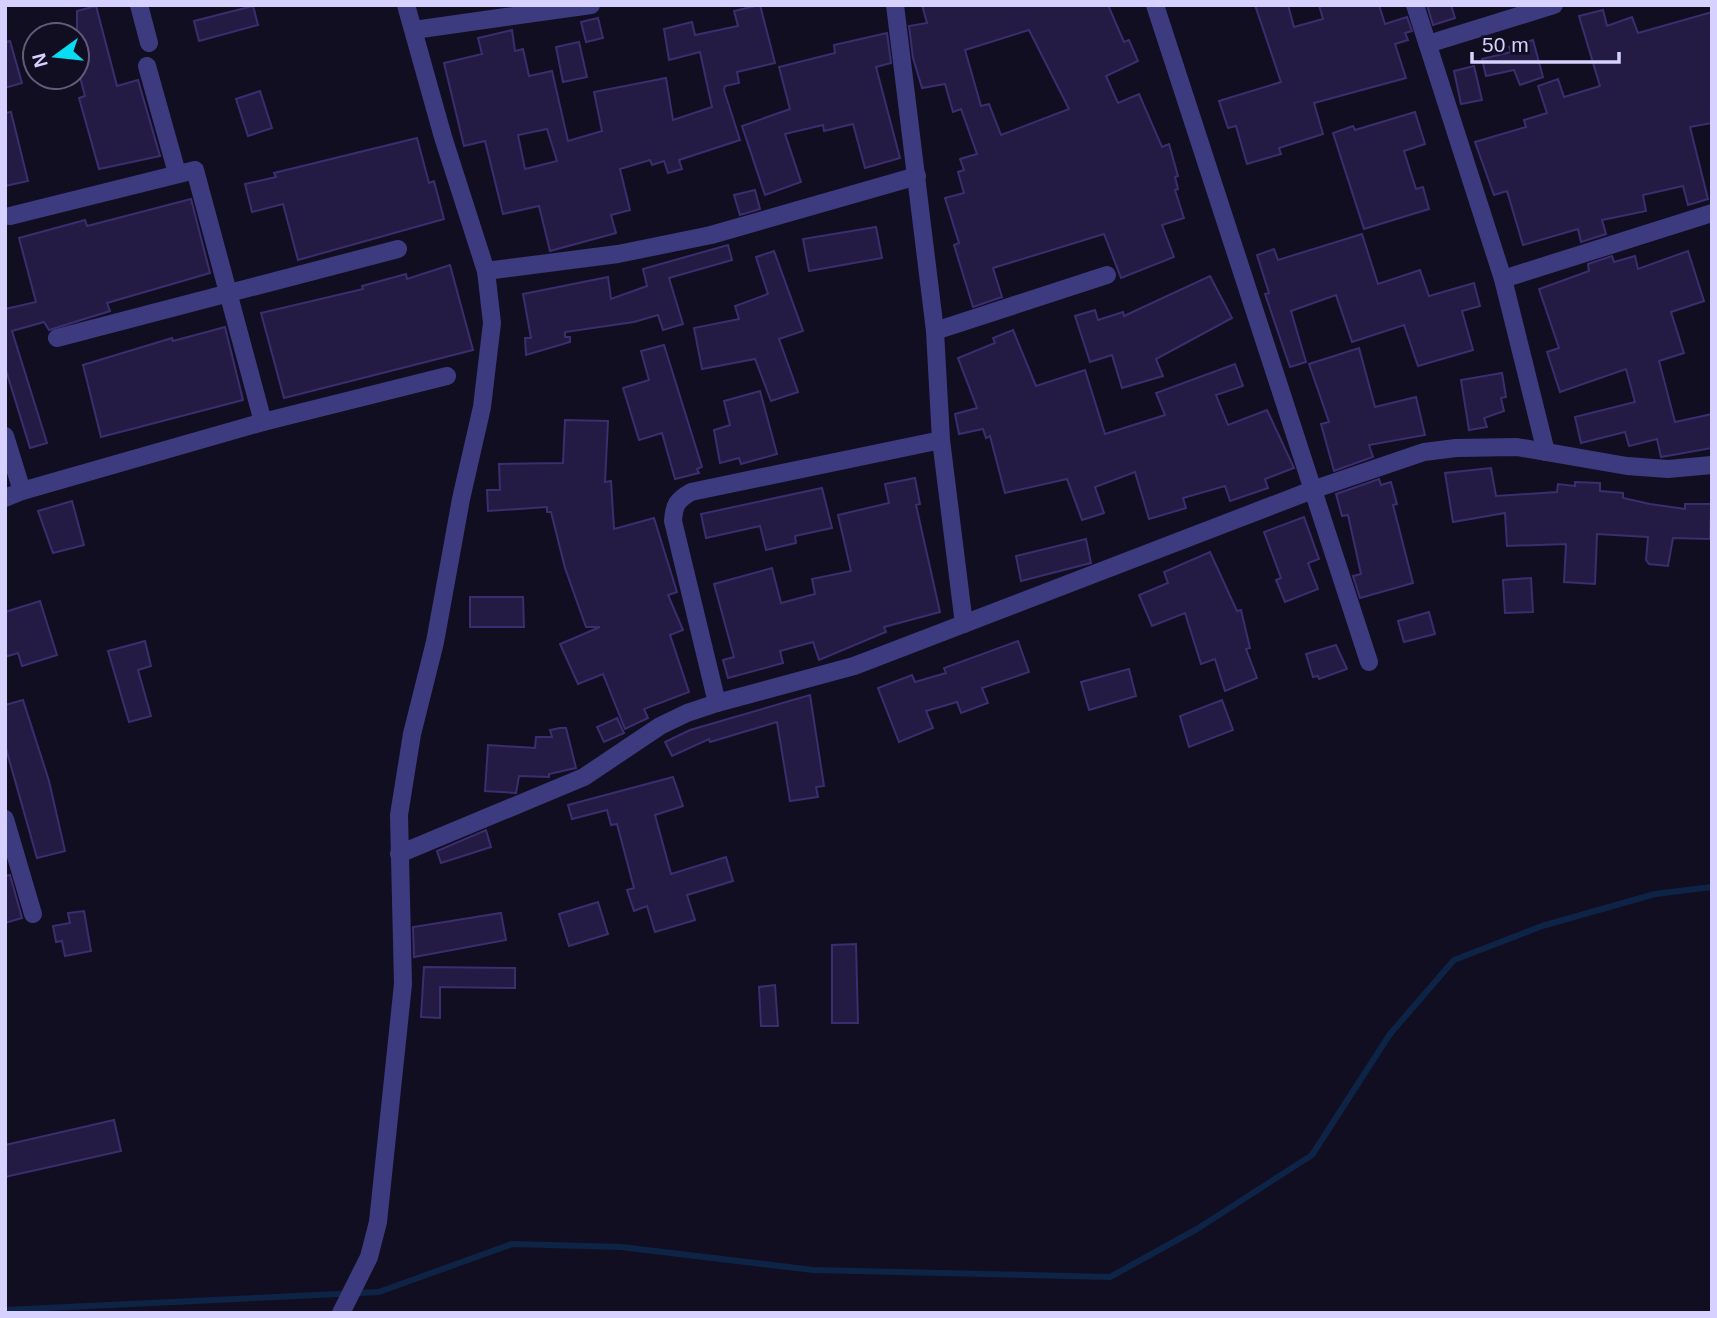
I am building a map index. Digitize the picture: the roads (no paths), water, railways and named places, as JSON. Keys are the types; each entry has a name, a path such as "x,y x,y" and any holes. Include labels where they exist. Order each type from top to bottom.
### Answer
{"street":[{"path":"139,5 149,43"},
{"path":"341,1313 369,1257 381,1201 403,984 399,815 410,745 435,642 461,499 482,407 492,323 486,271 443,138 406,5"},
{"path":"414,30 591,5"},
{"path":"895,5 935,331 940,440 964,624"},
{"path":"1155,5 1315,489 1369,662"},
{"path":"1415,5 1503,279 1546,452"},
{"path":"1429,44 1554,5"},
{"path":"147,66 177,173"},
{"path":"10,216 195,170 230,291 263,422"},
{"path":"486,271 618,254 711,235 917,176"},
{"path":"1503,279 1712,213"},
{"path":"57,338 398,249"},
{"path":"935,331 1107,275"},
{"path":"5,436 14,494 263,422 447,376"},
{"path":"717,703 673,521 674,506 679,499 691,492 940,440"},
{"path":"398,854 584,777 660,726 717,703 817,678 1315,489 1424,452 1486,446 1546,452 1641,467 1668,469 1712,465"},
{"path":"5,819 33,914"}],"waterway":[{"path":"5,1310 379,1292 512,1244 621,1247 813,1270 1110,1277 1197,1229 1312,1155 1390,1034 1454,960 1542,926 1655,894 1712,887"}]}
